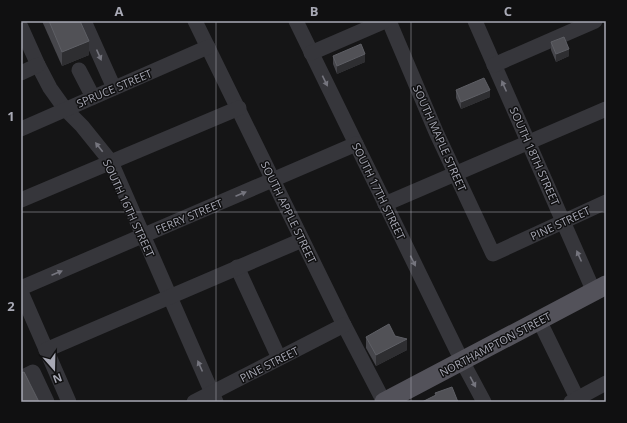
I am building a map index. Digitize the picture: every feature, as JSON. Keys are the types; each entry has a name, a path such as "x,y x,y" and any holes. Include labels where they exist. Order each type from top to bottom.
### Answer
{"main road":[{"name":"NORTHAMPTON STREET","path":"384,402 600,289"}],"street":[{"path":"84,21 114,88"},
{"name":"SOUTH APPLE STREET","path":"196,21 302,240 384,402"},
{"name":"SOUTH 17TH STREET","path":"296,21 462,361 484,402"},
{"path":"311,53 385,21"},
{"name":"SOUTH MAPLE STREET","path":"389,21 455,174 493,254"},
{"name":"SOUTH 18TH STREET","path":"475,21 564,222 600,289"},
{"path":"494,65 595,21"},
{"name":"SOUTH 16TH STREET","path":"21,27 50,88 65,109 82,126 111,162 214,398"},
{"name":"SPRUCE STREET","path":"21,129 208,47"},
{"path":"21,73 38,65"},
{"path":"79,70 93,97"},
{"path":"21,200 239,108"},
{"path":"386,204 606,109"},
{"name":"FERRY STREET","path":"21,288 356,144"},
{"name":"PINE STREET","path":"493,254 606,202"},
{"path":"46,350 302,240"},
{"path":"237,267 279,358"},
{"path":"21,292 69,402"},
{"path":"539,320 576,401 606,383"},
{"name":"PINE STREET","path":"194,402 214,398 279,358 344,325"},
{"path":"21,378 33,372 47,402"}],"building":[{"path":"49,21 80,21 89,41 62,52"},
{"path":"564,37 569,49 556,54 551,42"},
{"path":"361,44 365,54 337,66 333,56"},
{"path":"484,78 490,90 461,102 456,90"},
{"path":"389,324 395,336 407,339 376,355 366,337"},
{"path":"24,372 39,402 21,402 21,373"},
{"path":"452,387 458,402 422,402 436,395 435,393"}]}
